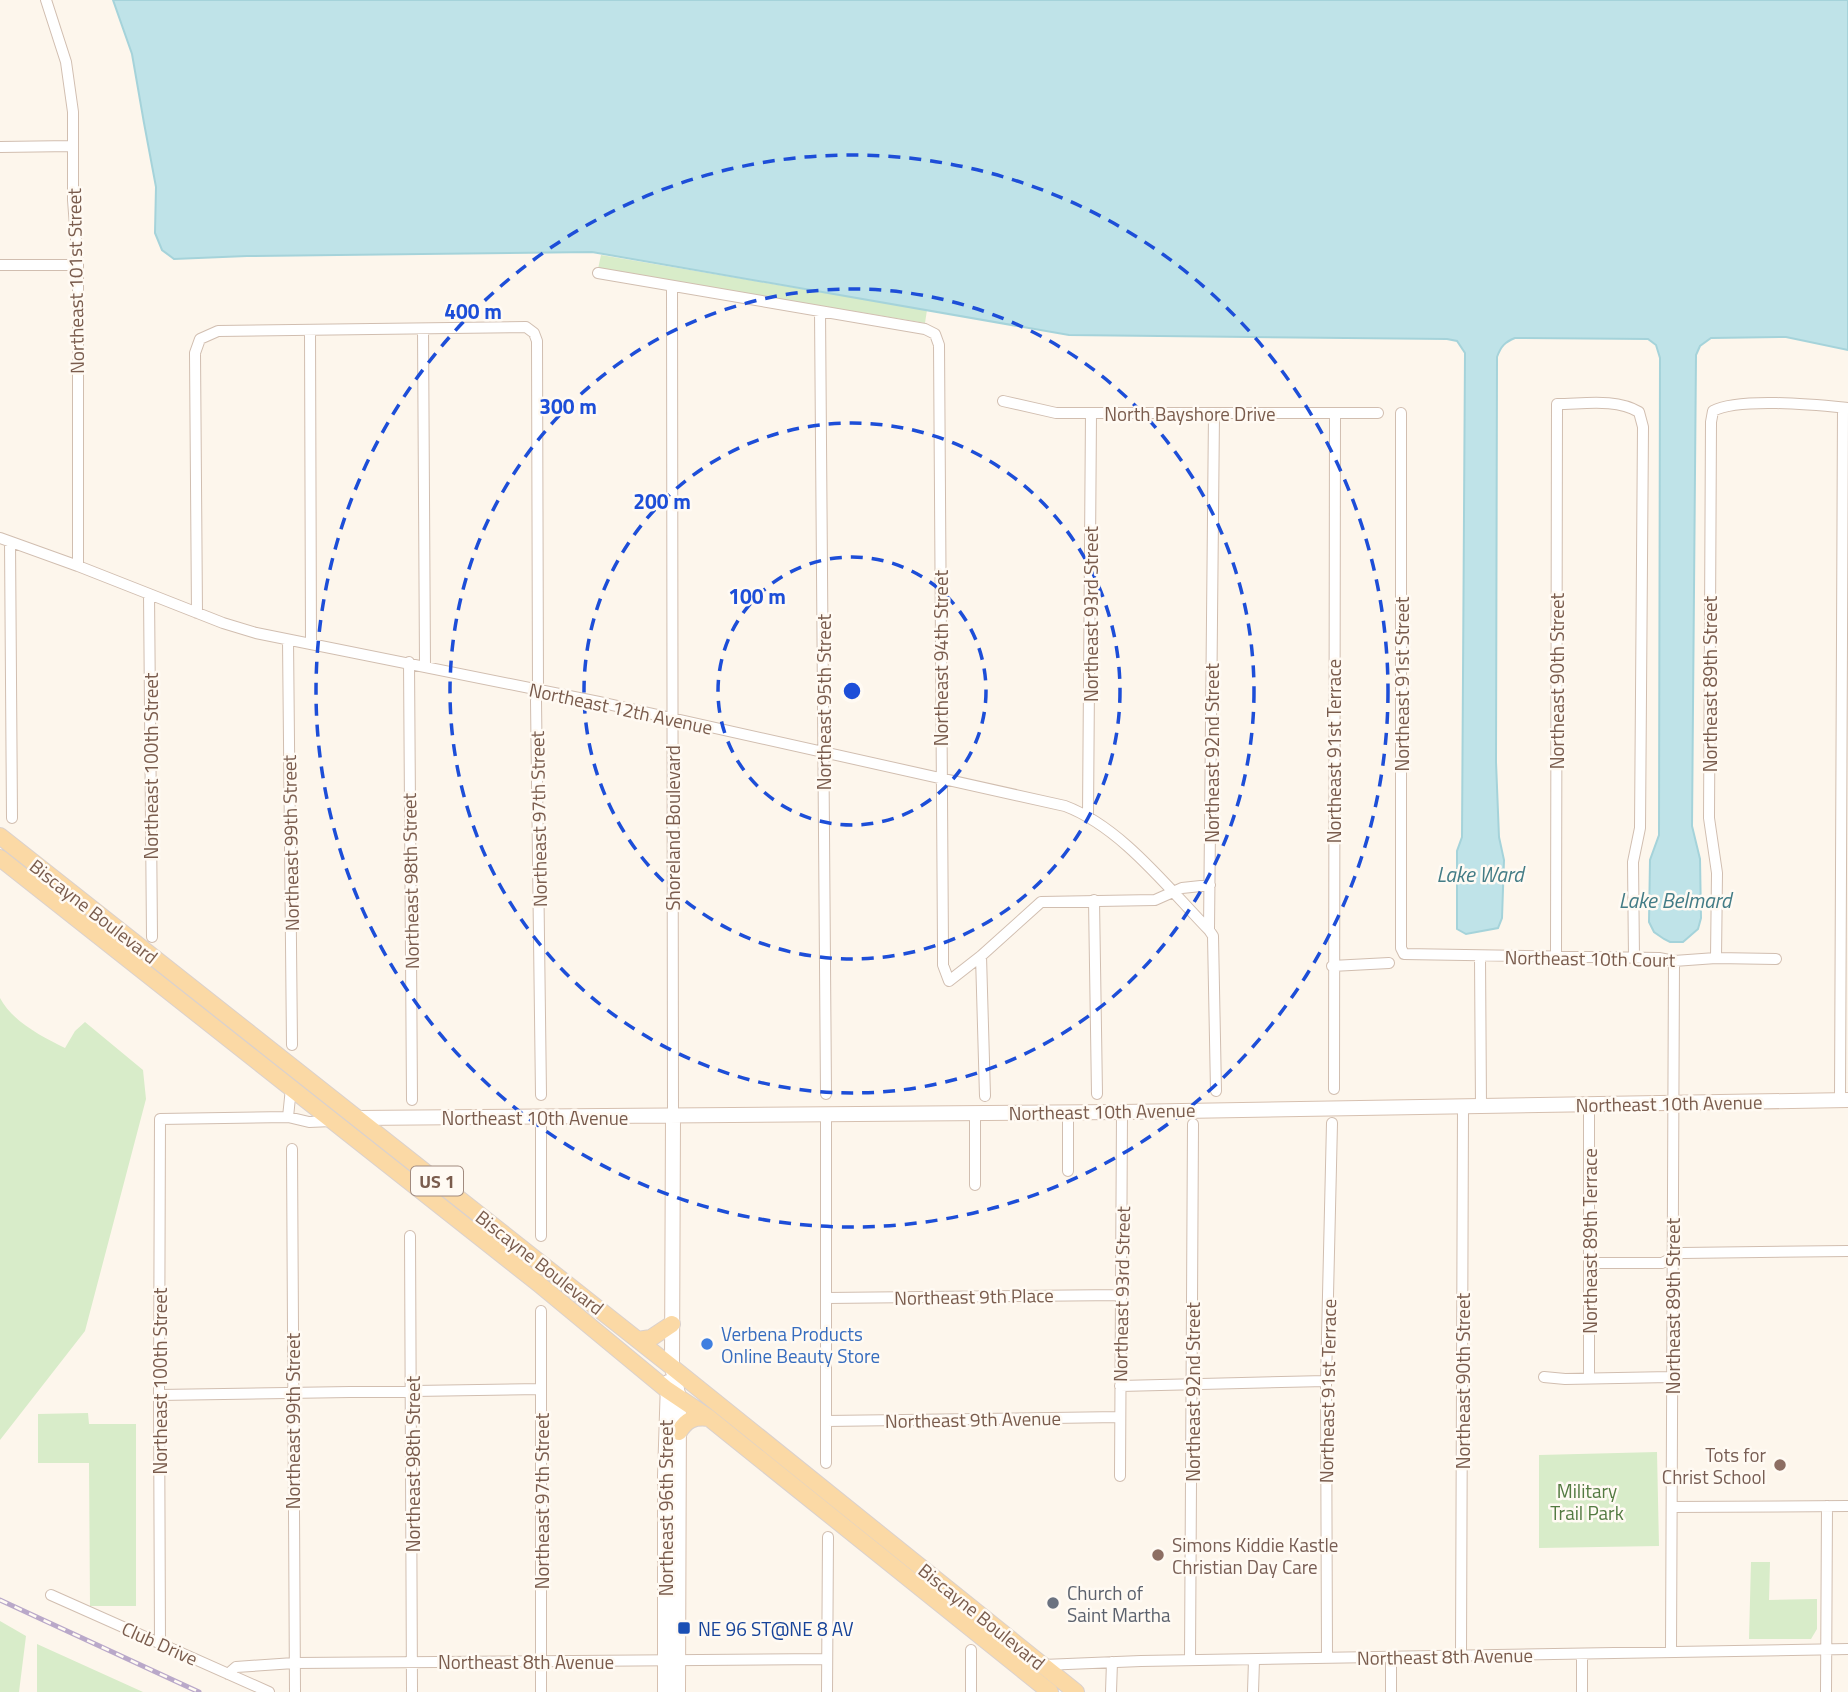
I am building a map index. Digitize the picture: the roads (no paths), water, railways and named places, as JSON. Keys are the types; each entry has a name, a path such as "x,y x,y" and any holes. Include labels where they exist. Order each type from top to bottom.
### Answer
{"main road":[{"name":"Biscayne Boulevard","path":"0,836 672,1367 1076,1692"},
{"name":"Biscayne Boulevard","path":"0,858 673,1393 709,1418 1050,1692"},
{"path":"117,950 127,936"},
{"path":"638,1340 651,1338 673,1324"},
{"path":"679,1432 685,1422 694,1418 709,1418"},
{"path":"890,1562 908,1569 923,1569"},
{"path":"1012,1662 1042,1665"}],"street":[{"name":"Northeast 101st Street","path":"46,0 66,62 73,112 72,146 78,265 78,566"},
{"path":"0,147 72,146"},
{"path":"0,265 78,265"},
{"path":"598,273 820,311"},
{"name":"Shoreland Boulevard","path":"672,287 673,1116"},
{"name":"Northeast 94th Street","path":"820,311 925,329 935,334 939,345 943,965 949,981 981,956"},
{"name":"Northeast 95th Street","path":"820,311 825,1094"},
{"name":"Northeast 97th Street","path":"423,329 526,327 534,333 537,341 536,701 541,1095"},
{"path":"197,613 195,353 200,339 218,331 423,329 425,665"},
{"path":"310,331 311,644"},
{"name":"North Bayshore Drive","path":"1003,401 1056,413 1378,413"},
{"name":"Northeast 90th Street","path":"1556,957 1557,404 1626,404 1639,412 1643,427 1641,800 1640,828 1633,862 1634,958"},
{"name":"Northeast 89th Street","path":"1716,958 1717,865 1709,817 1713,411 1724,405 1744,404 1846,408"},
{"path":"1844,1100 1846,408"},
{"name":"Northeast 93rd Street","path":"1088,816 1091,413"},
{"name":"Northeast 92nd Street","path":"1214,413 1209,930 1213,936 1216,1091"},
{"name":"Northeast 91st Terrace","path":"1334,1089 1332,965 1335,413"},
{"name":"Northeast 91st Street","path":"1401,413 1401,948 1404,954"},
{"path":"5,540 12,818"},
{"name":"Northeast 12th Avenue","path":"5,540 234,627 288,640 425,665 1041,800 1088,816 1117,836 1209,930"},
{"name":"Northeast 100th Street","path":"149,594 152,937"},
{"name":"Northeast 99th Street","path":"288,640 292,1045"},
{"name":"Northeast 98th Street","path":"409,662 412,1100"},
{"path":"985,1096 981,956 1041,902 1155,900 1182,888 1210,885"},
{"path":"1094,900 1097,1094"},
{"name":"Northeast 10th Court","path":"1404,954 1674,961 1716,958 1776,959"},
{"path":"1479,957 1481,1106"},
{"name":"Northeast 89th Street","path":"1671,1652 1674,961"},
{"path":"1332,965 1389,964"},
{"path":"291,1088 288,1117 309,1122 334,1121"},
{"name":"Northeast 10th Avenue","path":"356,1118 1122,1112 1844,1100"},
{"name":"Northeast 89th Terrace","path":"1589,1378 1590,1104"},
{"name":"Northeast 90th Street","path":"1461,1655 1463,1107"},
{"path":"1068,1111 1068,1171"},
{"path":"975,1112 975,1185"},
{"name":"Northeast 93rd Street","path":"1119,1476 1122,1112"},
{"path":"826,1463 827,1115"},
{"name":"Northeast 96th Street","path":"673,1116 672,1660 678,1692"},
{"name":"Northeast 100th Street","path":"160,1643 160,1119 288,1117"},
{"path":"541,1117 541,1236"},
{"name":"Northeast 91st Terrace","path":"1327,1658 1326,1381 1332,1123"},
{"name":"Northeast 92nd Street","path":"1190,1660 1193,1124"},
{"name":"Northeast 99th Street","path":"292,1149 291,1392 295,1692"},
{"name":"Northeast 98th Street","path":"410,1236 412,1692"},
{"path":"1589,1263 1661,1263 1682,1253 1848,1251"},
{"name":"Northeast 9th Place","path":"825,1298 1122,1295"},
{"name":"Northeast 97th Street","path":"541,1311 541,1692"},
{"path":"1544,1377 1671,1377"},
{"path":"1120,1386 1326,1381"},
{"path":"159,1395 541,1389"},
{"name":"Northeast 96th Street","path":"665,1692 672,1660 679,1432 673,1393"},
{"name":"Northeast 9th Avenue","path":"826,1421 1120,1417"},
{"path":"1826,1692 1827,1506"},
{"path":"1672,1507 1848,1506"},
{"path":"827,1692 828,1537"},
{"name":"Club Drive","path":"51,1595 269,1692"},
{"name":"Northeast 8th Avenue","path":"1042,1665 1848,1649"},
{"path":"971,1650 971,1692"},
{"path":"1581,1692 1582,1655"},
{"path":"1391,1657 1391,1692"},
{"name":"Northeast 8th Avenue","path":"228,1674 236,1667 294,1663 827,1659"},
{"path":"1253,1692 1254,1660"},
{"path":"1111,1692 1112,1662"}],"water":[{"path":"113,0 1848,0 1848,350 1786,337 1711,338 1700,346 1696,355 1692,826 1700,859 1701,918 1698,929 1683,942 1670,942 1654,932 1649,922 1650,860 1659,835 1660,358 1656,345 1648,339 1515,338 1504,345 1497,357 1496,762 1499,837 1504,860 1502,918 1498,928 1466,934 1457,929 1457,851 1462,837 1465,353 1457,341 1069,335 592,252 174,259 162,250 155,233 156,187 132,54"}],"railway":[{"path":"0,1600 199,1692"}],"place":[{"name":"Verbena Products Online Beauty Store","path":"707,1344"},
{"name":"Tots for Christ School","path":"1780,1465"},
{"name":"Simons Kiddie Kastle Christian Day Care","path":"1158,1555"},
{"name":"Church of Saint Martha","path":"1053,1603"},
{"name":"NE 96 ST@NE 8 AV","path":"684,1628"}],"water label":[{"name":"Lake Ward","path":"1480,874"},
{"name":"Lake Belmard","path":"1675,900"}],"park label":[{"name":"Military Trail Park","path":"1587,1501"}]}
